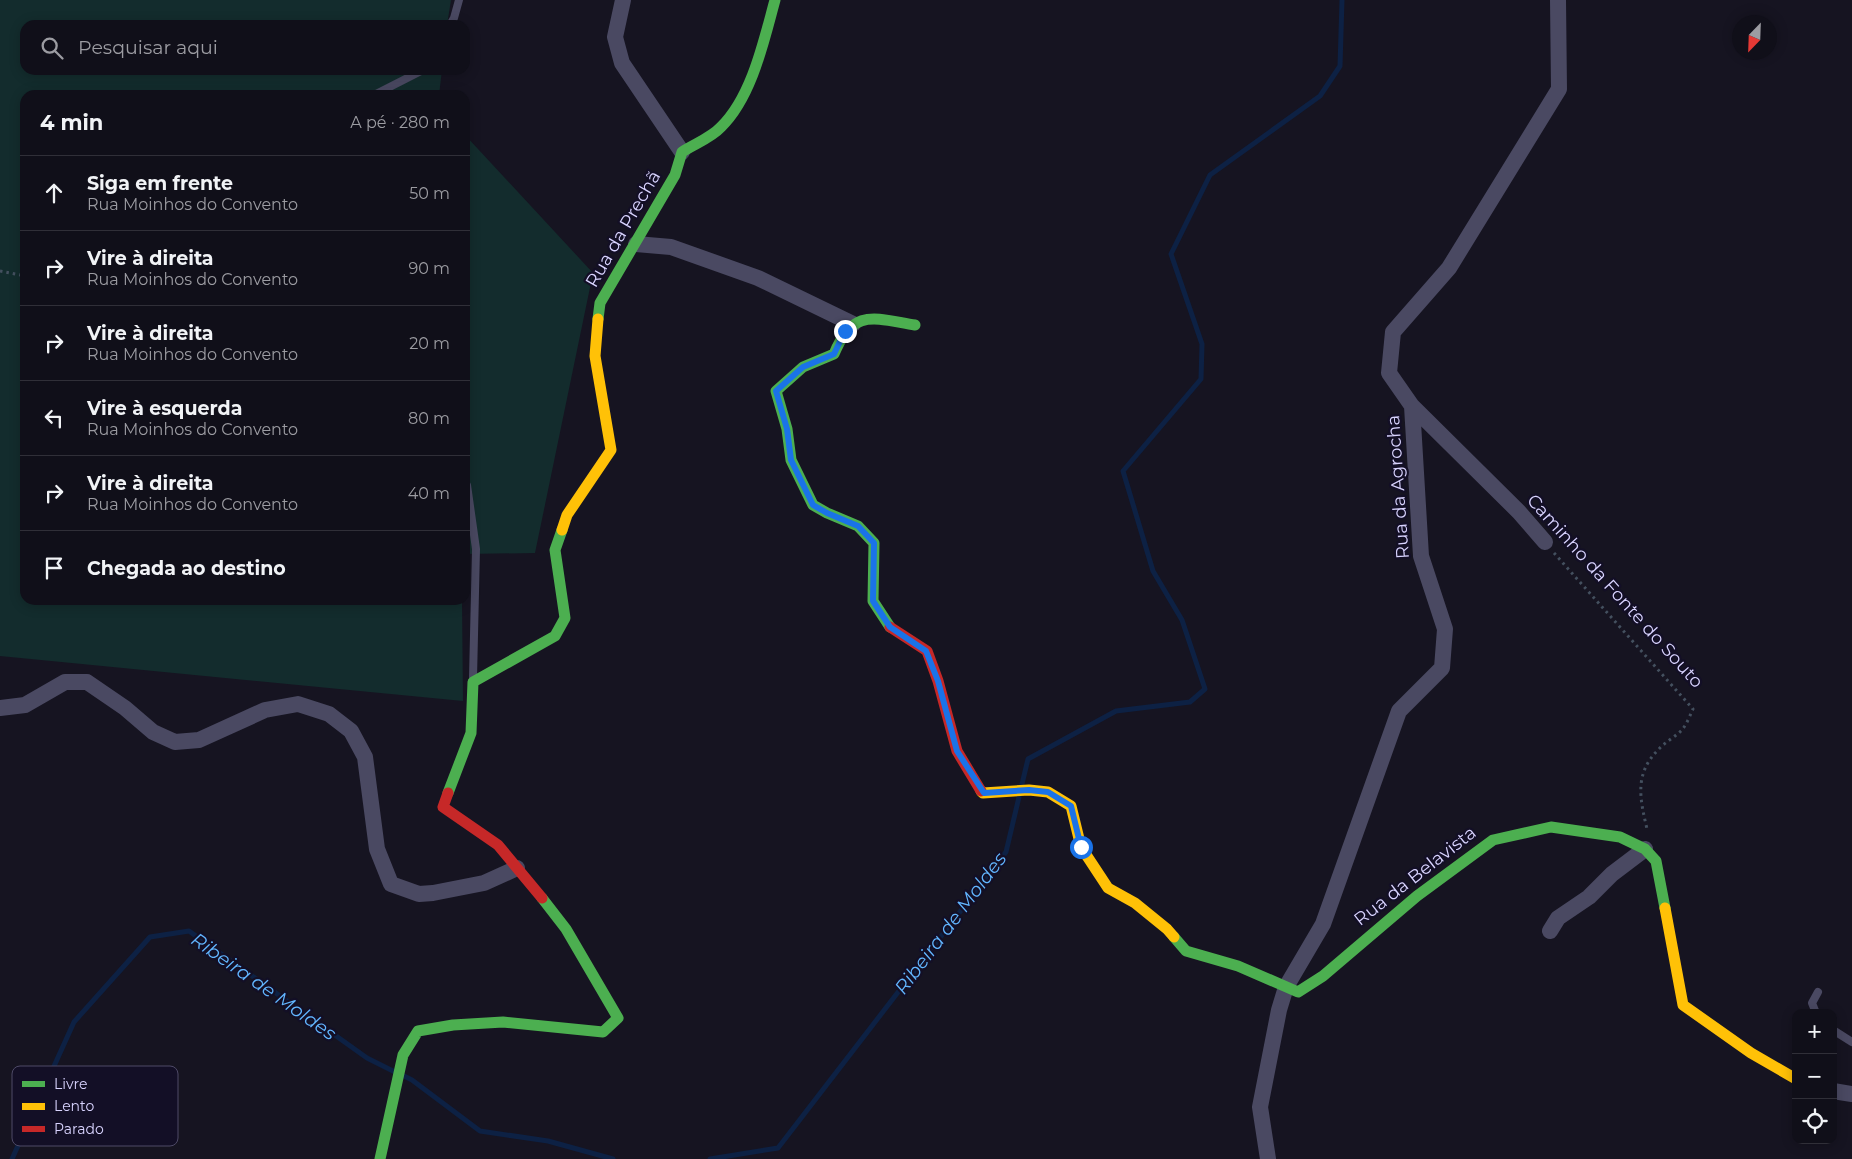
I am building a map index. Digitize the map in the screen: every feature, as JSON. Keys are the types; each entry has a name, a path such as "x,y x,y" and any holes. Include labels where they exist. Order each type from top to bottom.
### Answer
{"street":[{"path":"623,0 615,37 622,63 682,152 720,129 735,112 757,64 775,0"},
{"name":"Rua da Agrocha","path":"1268,1159 1260,1107 1279,1010 1286,987 1324,924 1399,711 1442,668 1444,629 1421,556 1412,406 1389,373 1393,332 1449,268 1559,89 1558,0"},
{"name":"Rua da Prechã","path":"473,682 555,636 565,618 555,550 567,515 611,450 595,356 600,303 636,244 674,175 682,152"},
{"path":"636,244 671,247 750,275 853,324"},
{"path":"915,325 871,318 853,324 845,331 834,354 803,367 776,391 787,429 791,460 813,505 858,526 874,543 873,601 890,627 926,651 938,681 957,751 984,793 1029,790 1048,792 1071,806 1081,847 1108,888 1135,903 1167,929 1186,950 1238,966 1286,987"},
{"name":"Caminho da Fonte do Souto","path":"1412,406 1519,512 1544,542"},
{"path":"0,708 25,704 66,682 87,682 125,708 153,732 175,742 199,740 265,710 298,704 329,714 351,731 365,758 377,849 391,884 419,894 433,893 484,883 517,868"},
{"path":"380,1159 403,1055 418,1031 453,1025 503,1022 603,1032 618,1018 566,929 498,845 443,807 471,733 473,682"},
{"name":"Rua da Belavista","path":"1286,987 1298,992 1323,976 1417,896 1493,840 1551,827 1620,837 1645,849"},
{"path":"1550,931 1558,918 1589,897 1612,874 1645,849 1656,861 1684,1005 1751,1053 1792,1077"},
{"path":"1837,1092 1852,1094"}],"lane":[{"path":"453,20 458,0"},
{"path":"384,90 413,75"},
{"path":"470,506 476,549 473,682"},
{"path":"1815,1009 1812,1002 1818,992"},
{"path":"1837,1033 1852,1042"}],"path":[{"path":"0,270 20,275"},
{"name":"Caminho da Fonte do Souto","path":"1544,542 1693,709 1683,729 1647,762 1640,782 1641,803 1650,845 1645,849"}],"green space":[{"path":"0,0 451,0 448,20 20,20 20,75 441,75 440,90 20,90 20,605 462,605 463,701 0,656"},
{"path":"470,140 593,273 535,553 470,554"}],"waterway":[{"name":"Ribeira de Moldes","path":"1022,784 1028,759 1116,711 1190,702 1205,689 1182,620 1153,571 1123,471 1201,379 1202,344 1171,254 1210,175 1320,96 1340,66 1342,0"},
{"name":"Ribeira de Moldes","path":"710,1159 778,1148 1006,852 1019,797"},
{"name":"Ribeira de Moldes","path":"54,1066 74,1022 150,937 189,931 367,1058 395,1072"},
{"name":"Ribeira de Moldes","path":"404,1076 480,1131 548,1141 613,1159"},
{"name":"Ribeira de Moldes","path":"12,1159 18,1146"}],"traffic: fast":[{"path":"598,319 600,303 675,175 682,152 717,131 732,115 741,100 756,67 775,0"},
{"path":"890,627 873,601 874,543 858,526 813,505 791,460 787,429 776,391 803,367 834,354 841,339 857,323 876,319 915,325"},
{"path":"448,793 471,733 473,682 555,636 565,618 555,550 562,530"},
{"path":"1174,937 1186,951 1238,966 1298,992 1323,976 1417,896 1493,840 1551,827 1620,837 1645,849 1656,861 1665,908"},
{"path":"380,1159 403,1055 418,1031 453,1025 503,1022 603,1032 618,1018 566,929 542,898"}],"traffic: slow":[{"path":"562,530 567,515 611,450 595,356 598,319"},
{"path":"981,791 983,793 1029,790 1048,792 1071,806 1081,847 1108,888 1135,903 1174,937"},
{"path":"1665,908 1683,1005 1751,1053 1792,1077"}],"traffic: jam":[{"path":"890,627 927,651 938,681 957,751 981,791"},
{"path":"448,793 443,807 498,845 542,898"}],"route":[{"path":"845,331 834,354 803,367 776,391 787,429 791,460 813,505 858,526 874,543 873,601 890,627 926,651 938,681 957,751 984,793 1029,790 1048,792 1071,806 1081,847"}]}
